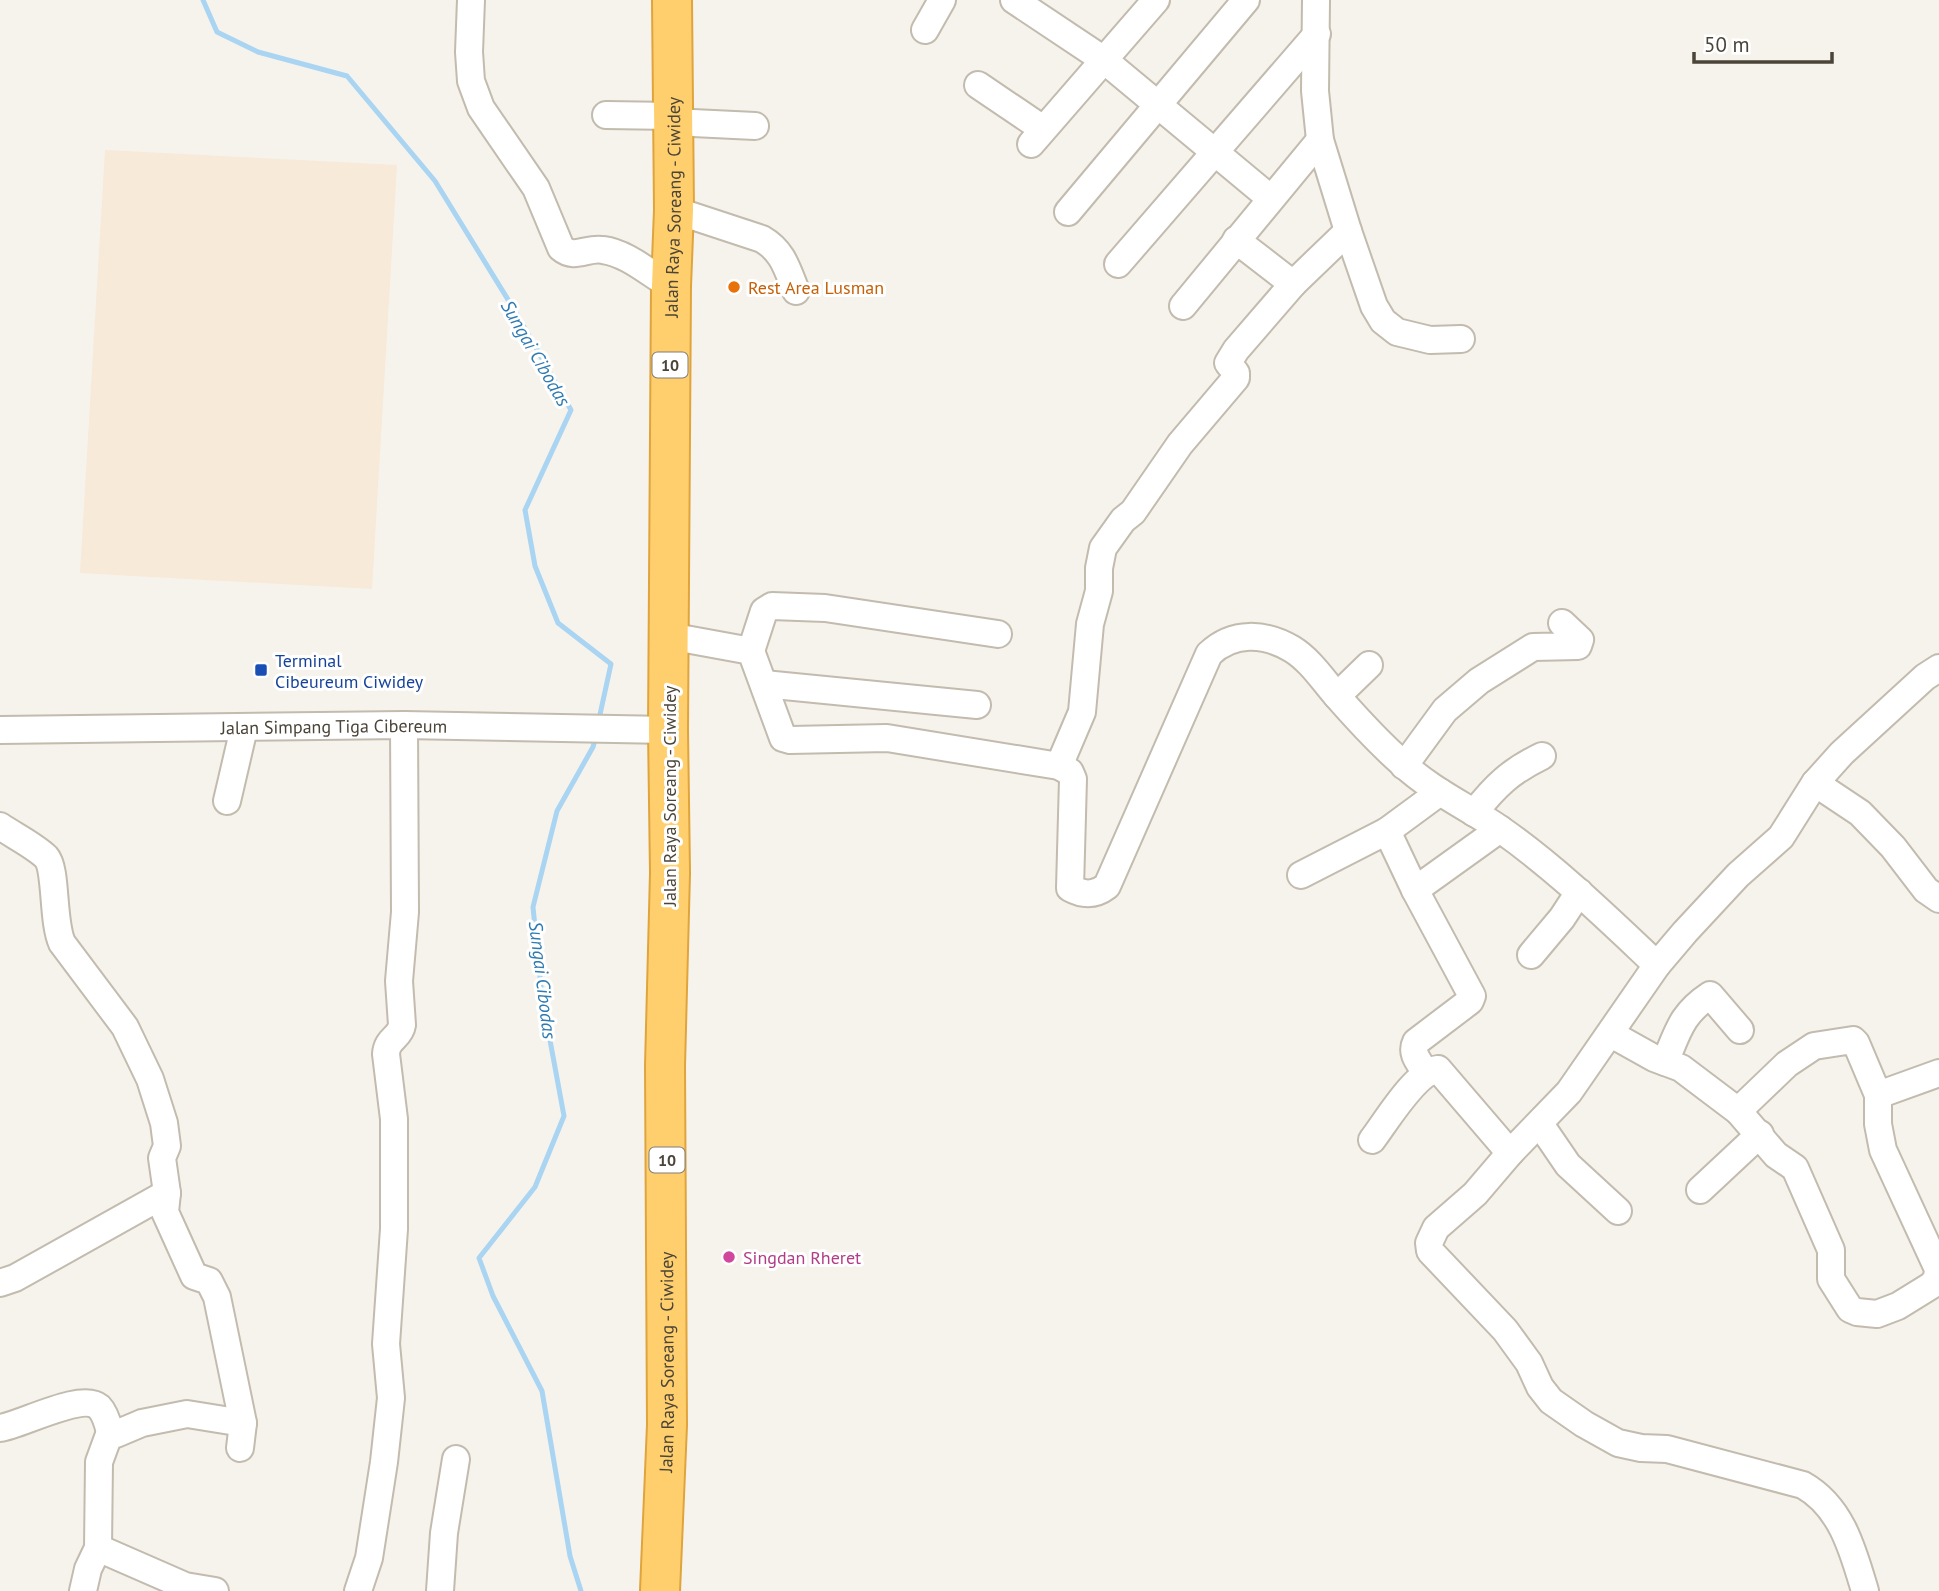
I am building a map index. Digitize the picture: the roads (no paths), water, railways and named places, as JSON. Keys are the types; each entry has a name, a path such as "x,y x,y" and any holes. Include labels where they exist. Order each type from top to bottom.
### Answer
{"highway":[{"name":"Jalan Raya Soreang - Ciwidey","path":"660,1591 667,1425 665,1066 670,873 668,730 671,286 674,210 672,0"}],"street":[{"path":"471,0 471,81 481,108 536,188 561,248 567,253 576,254 599,249 614,252 671,286"},
{"path":"925,30 942,0"},
{"path":"1014,0 1104,60 1270,198"},
{"path":"978,85 1037,137 1156,0"},
{"path":"1068,212 1246,0"},
{"path":"1316,0 1315,91 1320,139 1374,306 1383,321 1397,332 1430,340 1461,339"},
{"path":"1118,264 1216,154 1317,34"},
{"path":"606,115 755,126"},
{"path":"1183,306 1320,139"},
{"path":"674,210 762,239 774,246 782,256 796,291"},
{"path":"1059,766 1082,712 1090,624 1099,591 1099,568 1103,548 1123,520 1133,512 1181,444 1236,378 1236,373 1228,363 1232,357 1293,284 1348,231"},
{"path":"1236,240 1293,284"},
{"path":"998,634 825,608 772,606 764,611 751,651 783,738 887,738 1059,766 1070,772 1073,779 1070,888 1085,895 1101,891 1107,886 1204,662 1217,647 1230,640 1253,636 1270,639 1293,649 1310,663 1365,728 1404,766 1500,829 1579,892 1657,965"},
{"path":"1404,766 1446,710 1471,687 1533,647 1578,646 1580,640 1562,623"},
{"path":"669,636 751,651"},
{"path":"1337,695 1369,665"},
{"path":"1864,1591 1850,1541 1839,1521 1811,1490 1803,1485 1667,1449 1641,1448 1618,1443 1551,1401 1540,1387 1530,1363 1505,1330 1430,1251 1429,1243 1436,1228 1475,1194 1569,1092 1657,965 1738,875 1781,837 1815,783 1842,753 1925,677 1939,668"},
{"path":"764,684 977,705"},
{"path":"358,1591 369,1558 391,1398 386,1344 394,1229 394,1119 386,1046 401,1030 402,1025 399,981 405,912 404,725"},
{"name":"Jalan Simpang Tiga Cibereum","path":"0,730 404,725 668,730"},
{"path":"227,801 244,728"},
{"path":"1474,813 1514,769 1542,756"},
{"path":"1815,783 1860,813 1893,847 1926,890 1939,899"},
{"path":"1301,875 1387,831 1440,792"},
{"path":"0,826 46,857 52,874 56,930 62,943 125,1027 142,1059 164,1123 167,1146 162,1158 167,1193 165,1212 194,1276 209,1281 217,1297 241,1436 187,1414 142,1423 116,1434 110,1432"},
{"path":"1415,890 1500,829"},
{"path":"1387,831 1415,890 1472,996 1471,1001 1416,1042 1413,1048 1415,1056 1426,1073"},
{"path":"1531,955 1562,918 1579,892"},
{"path":"1665,1062 1685,1016 1692,1007 1710,995 1740,1030"},
{"path":"1611,1034 1681,1068 1738,1111 1776,1155 1795,1168 1831,1250 1831,1279 1847,1306 1857,1312 1877,1314 1898,1306 1932,1285 1937,1278 1938,1269 1883,1150 1878,1124 1878,1095 1856,1043 1849,1040 1814,1046 1787,1063 1738,1111"},
{"path":"1372,1140 1408,1091 1426,1073 1438,1069 1510,1153"},
{"path":"1878,1095 1939,1073"},
{"path":"1540,1124 1568,1165 1618,1211"},
{"path":"1700,1190 1760,1134"},
{"path":"0,1283 15,1278 167,1193"},
{"path":"0,1429 47,1414 56,1408 91,1403 100,1408 110,1432 99,1462 98,1548 88,1569 83,1591"},
{"path":"440,1591 444,1533 456,1459"},
{"path":"98,1548 185,1586 215,1591"}],"waterway":[{"name":"Sungai Cibodas","path":"203,0 217,32 258,52 347,76 435,181 515,311 571,410 525,510 535,566 558,623 611,664 599,719"},
{"name":"Sungai Cibodas","path":"581,1591 570,1556 542,1391 493,1296 479,1258 535,1187 564,1116 542,997 533,907 557,811 593,747 596,736"}],"place":[{"name":"Rest Area Lusman","path":"734,287"},
{"name":"Terminal Cibeureum Ciwidey","path":"261,670"},
{"name":"Singdan Rheret","path":"729,1257"}]}
